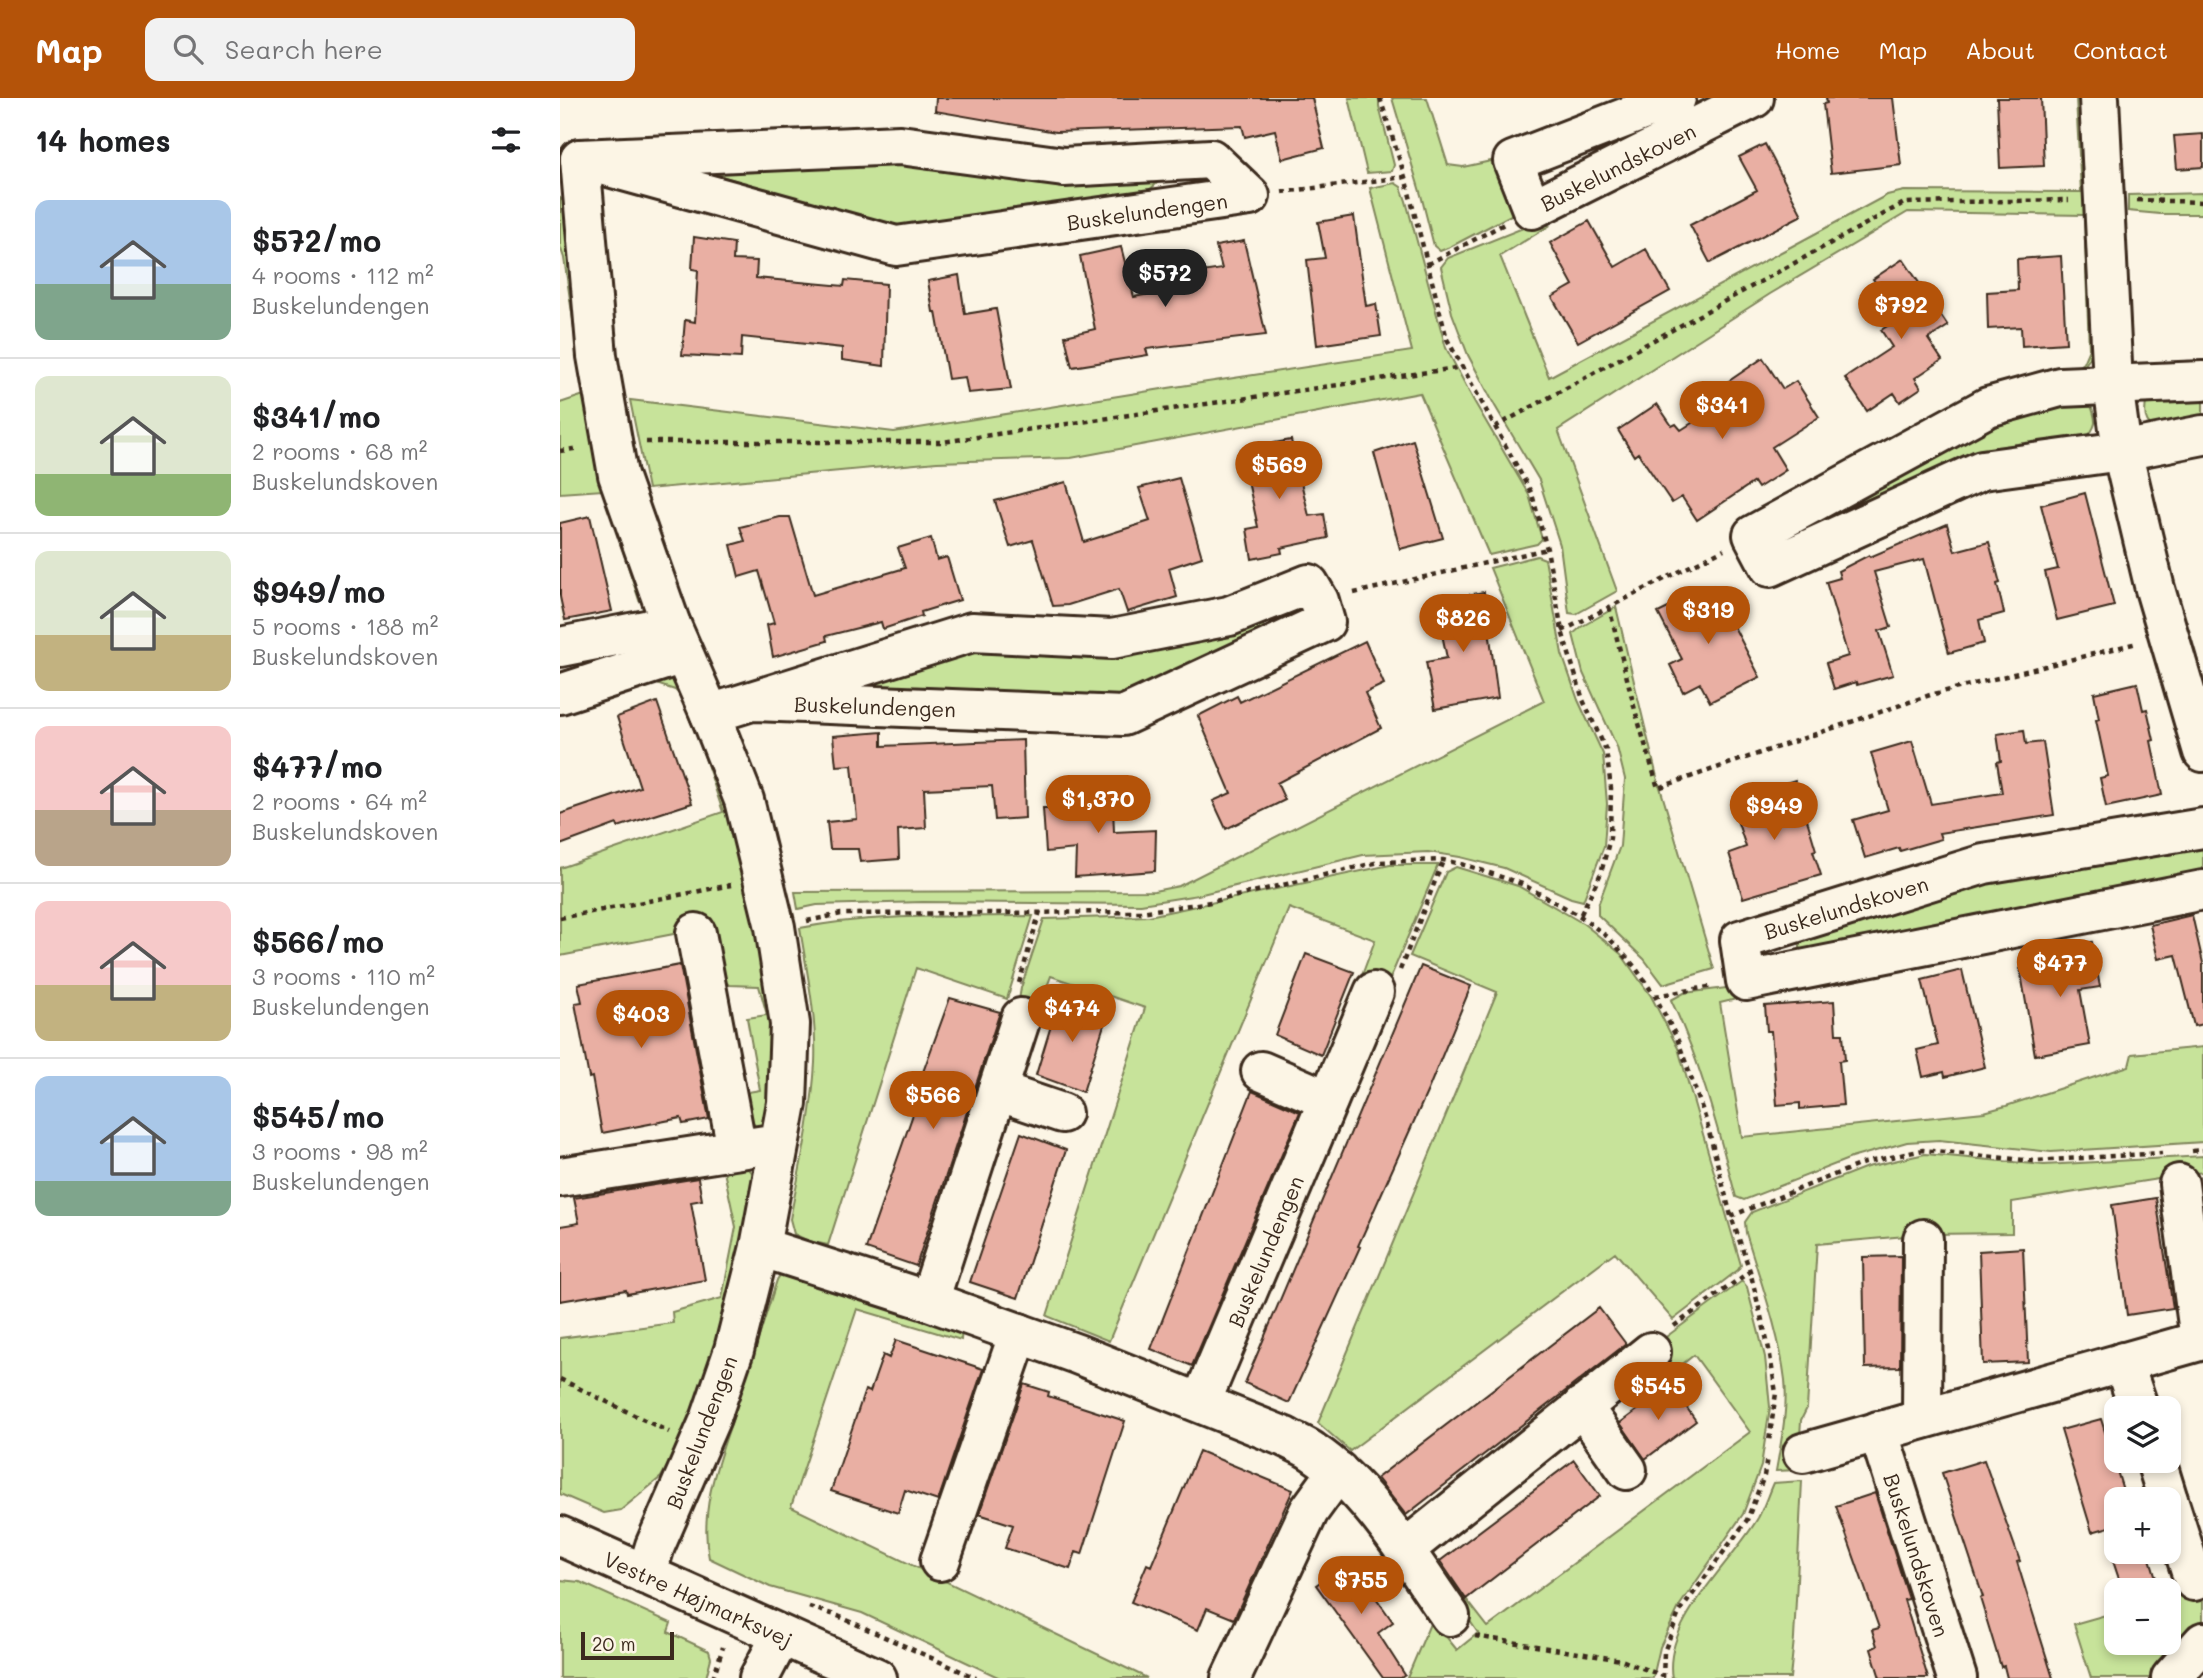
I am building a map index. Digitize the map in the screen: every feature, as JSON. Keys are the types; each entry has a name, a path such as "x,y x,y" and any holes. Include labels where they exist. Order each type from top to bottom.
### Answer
{"street":[{"name":"Buskelundskoven","path":"1676,98 1513,161 1532,209 1754,98"},
{"path":"2099,98 2113,384 2122,451 2155,589 2203,752"},
{"name":"Buskelundengen","path":"567,162 900,145 1064,167 1211,159 1250,196"},
{"name":"Buskelundengen","path":"567,162 896,246 1250,196"},
{"name":"Buskelundengen","path":"567,162 618,475 677,639 744,800 775,927 790,1024 787,1103 760,1247 733,1350 711,1417 655,1546 646,1575"},
{"path":"2203,381 2060,387 1987,407 1753,535 1770,567 1982,470 2122,451 2203,435"},
{"name":"Buskelundengen","path":"710,714 972,632 1112,639 1229,616 1309,584 1319,601 1325,622 1123,716 755,701"},
{"path":"560,647 677,639"},
{"path":"560,694 677,639"},
{"name":"Buskelundskoven","path":"1746,981 1740,940 1984,864 2203,828"},
{"path":"1746,981 2203,890"},
{"path":"696,933 737,1149"},
{"name":"Buskelundengen","path":"1200,1402 1374,992"},
{"path":"929,1301 1021,1018"},
{"path":"1261,1070 1328,1100"},
{"path":"997,1091 1062,1113"},
{"path":"560,1177 778,1143"},
{"path":"1803,1453 2202,1340 2179,1162"},
{"path":"1922,1419 1923,1239"},
{"path":"760,1247 1019,1333 1200,1402 1313,1451 1363,1495 1450,1616"},
{"path":"940,1561 1019,1333"},
{"path":"1404,1550 1651,1352"},
{"path":"2123,1362 2135,1396"},
{"path":"1582,1406 1627,1470"},
{"name":"Buskelundskoven","path":"1878,1431 1957,1678"},
{"path":"1231,1678 1308,1511 1338,1471"},
{"name":"Vestre Højmarksvej","path":"560,1536 877,1678"},
{"path":"2181,1540 2194,1581"},
{"path":"759,1678 781,1636"},
{"path":"2171,1678 2203,1642"}],"path":[{"path":"1381,98 1405,177 1447,339 1532,494 1548,549 1562,631 1583,700 1606,750 1611,788 1610,838 1601,873 1580,916"},
{"path":"1250,196 1405,177"},
{"path":"1495,427 1904,203 2104,199 2203,202"},
{"path":"1428,264 1532,209"},
{"path":"560,451 612,442 942,442 1463,366"},
{"path":"1562,631 1753,535"},
{"path":"1319,601 1548,549"},
{"path":"1609,607 1658,788 1930,695 2169,635"},
{"path":"1374,992 1392,989 1443,860"},
{"path":"775,927 841,914 1141,912 1211,902 1379,862 1443,860 1522,884 1580,916 1609,938 1635,967 1655,996 1677,1038 1702,1108 1731,1216 1750,1271 1769,1349 1776,1393 1764,1476 1747,1520 1679,1613 1664,1652 1663,1677 1621,1660 1476,1636 1450,1616"},
{"path":"560,918 764,879"},
{"path":"1021,1018 1015,997 1040,911"},
{"path":"1655,996 1746,981"},
{"path":"1731,1216 1864,1163 1923,1150 2035,1161 2179,1162 2203,1150"},
{"path":"1651,1352 1657,1339 1750,1271"},
{"path":"560,1379 698,1447"},
{"path":"713,1678 724,1643"}],"green space":[{"path":"1349,98 1379,98 1394,165 1392,171 1367,173"},
{"path":"1392,98 1427,98 1448,165 1463,167 1496,160 1515,204 1513,214 1450,247 1440,251 1434,246"},
{"path":"2076,98 2084,98 2096,346 2086,364 2068,373 2083,363 2089,349 2084,215 1908,212 1770,294 1558,430 1617,591 1576,614 1569,613 1560,545 1539,480 1468,355 1452,313 1441,267 1448,258 1538,222 1549,226 1500,256 1549,377 1887,195 1904,191 2081,192"},
{"path":"755,158 894,160 1156,171 1157,183 1146,193 1056,215 1044,204 1001,210 990,222 896,232 760,195 751,185 708,172 697,177 688,175"},
{"path":"1395,183 1401,187 1406,201 1446,348 1529,495 1542,539 1537,544 1489,555 1420,393 1071,458 937,462 648,489 630,400 894,432 1412,351 1370,188"},
{"path":"2203,193 2203,214 2128,211 2128,195"},
{"path":"560,198 570,206 643,594 639,600 603,490 560,493 560,403 584,395 560,246"},
{"path":"2203,396 2203,427 2160,429 2147,421 2147,399"},
{"path":"2059,401 2090,403 2095,424 2084,442 1917,489 1903,484 1861,505 1846,492 1990,415"},
{"path":"1537,556 1545,559 1562,654 1578,700 1603,754 1607,804 1604,846 1583,901 1504,868 1428,852 1363,855 1198,895 1141,904 923,902 817,905 798,909 795,892 1154,891 1179,886 1544,701 1490,568"},
{"path":"1616,607 1657,777 1714,969 1663,984 1644,959 1598,915 1598,905 1620,846 1625,779 1617,747 1583,673 1573,634"},
{"path":"1262,621 1264,629 1257,639 1125,705 855,685 951,653"},
{"path":"654,675 668,677 690,690 757,892 779,1073 765,1124 759,1126 746,1125 737,1094 760,1090 747,1018 767,1015 759,986 729,985 719,975 710,927 560,956 560,868 723,812 686,701 675,690 659,685"},
{"path":"2203,840 2203,868 2200,870 1902,938 1886,933 1819,956 1805,955 1800,948 1800,936 1849,910"},
{"path":"1390,865 1438,865 1387,986 1361,978 1375,940 1289,908 1109,1341 1047,1316 1145,1008 1051,976 1038,1011 1019,1000 1044,919 1149,916"},
{"path":"1456,867 1518,886 1584,924 1621,954 1651,996 1678,1048 1741,1265 1673,1320 1615,1252 1350,1451 1318,1423 1497,992 1410,956 1446,872"},
{"path":"1033,916 1007,999 916,968 828,1245 808,1241 794,1234 790,1219 808,1122 815,1063 813,1012 800,928 887,918"},
{"path":"1735,987 1745,997 1720,1003 1742,1137 1984,1112 2129,1066 2132,1054 2203,1047 2203,1142 2051,1152 1939,1140 1907,1142 1851,1158 1744,1200 1736,1197 1700,1072 1671,1000 1684,993"},
{"path":"1925,1154 2044,1165 2203,1156 2203,1172 2012,1202 2012,1233 1928,1234 1817,1244 1807,1408 1801,1420 1798,1470 1776,1471 1785,1414 1785,1380 1774,1324 1745,1222 1752,1212 1867,1167"},
{"path":"722,1162 745,1166 759,1184 697,1415 661,1477 621,1510 604,1513 560,1494 560,1338 673,1323 672,1312 722,1298 736,1227"},
{"path":"783,1270 962,1328 961,1340 857,1309 791,1507 1147,1678 1000,1678 862,1613 770,1587 709,1558 706,1538 713,1479 777,1280"},
{"path":"1742,1281 1747,1287 1765,1357 1770,1407 1761,1466 1743,1514 1680,1605 1660,1647 1653,1678 1407,1678 1432,1619 1457,1650 1478,1633 1433,1566 1432,1555 1488,1627 1750,1432 1694,1355 1670,1374 1655,1355 1659,1342"},
{"path":"1802,1481 1790,1678 1672,1678 1672,1657 1688,1615 1758,1518 1773,1483"},
{"path":"560,1580 580,1582 671,1623 668,1632 709,1651 711,1658 706,1678 560,1678"},
{"path":"2203,1589 2203,1620 2181,1645 2181,1595"},
{"path":"2104,1615 2104,1655 2172,1655 2152,1678 2091,1678 2074,1624"}],"building":[{"path":"936,98 1312,98 1324,148 1282,159 1275,130 1245,137 1242,126 1056,132 935,111"},
{"path":"1826,98 1893,98 1901,165 1831,173 1823,104 1827,103"},
{"path":"1997,98 2041,98 2044,166 2000,168"},
{"path":"2203,134 2203,167 2177,169 2174,136"},
{"path":"1765,144 1802,215 1710,263 1690,225 1757,190 1739,157"},
{"path":"1354,216 1366,306 1376,304 1381,336 1317,345 1307,260 1325,258 1318,222"},
{"path":"1589,221 1615,267 1646,249 1670,291 1578,342 1552,297 1573,285 1550,243"},
{"path":"694,237 734,243 733,260 757,261 756,278 844,286 845,280 886,284 884,366 842,360 842,348 742,337 741,358 682,355 685,320 695,322 698,270 692,269"},
{"path":"1244,241 1266,335 1146,349 1148,355 1072,367 1065,336 1095,329 1080,256 1121,247 1134,297 1184,287 1182,275 1222,269 1216,246"},
{"path":"2061,256 2066,343 2022,346 2021,327 1988,329 1987,292 2018,290 2017,259"},
{"path":"1903,259 1948,326 1928,339 1942,360 1915,378 1921,388 1900,402 1894,393 1867,411 1845,378 1892,347 1881,330 1900,318 1873,279"},
{"path":"959,275 965,314 996,309 1011,389 968,393 965,377 948,379 928,281"},
{"path":"1763,358 1783,389 1796,381 1819,417 1772,447 1786,470 1758,488 1754,482 1697,520 1682,497 1672,503 1638,453 1634,456 1618,430 1657,404 1672,426 1676,424 1681,430 1731,398 1723,385"},
{"path":"1291,440 1309,516 1324,514 1328,538 1281,548 1282,553 1252,559 1247,529 1258,527 1241,449"},
{"path":"1413,440 1443,538 1400,549 1374,453"},
{"path":"1179,478 1202,557 1169,568 1177,597 1127,612 1119,589 1068,605 1053,606 1033,540 1010,547 995,501 1066,482 1084,542 1150,521 1139,488"},
{"path":"2085,493 2114,606 2057,620 2045,572 2058,569 2041,505"},
{"path":"590,516 612,611 565,620 560,597 560,523"},
{"path":"790,517 813,595 905,568 898,548 931,538 937,560 947,557 960,600 921,612 922,616 883,629 881,622 826,636 827,641 773,657 767,625 774,623 759,571 739,577 731,545 745,541 740,527"},
{"path":"1947,524 1955,551 1989,542 2000,583 1997,584 2004,613 1979,620 1984,643 1949,653 1924,559 1874,572 1891,627 1879,631 1893,675 1834,689 1826,663 1848,656 1826,582 1840,578 1838,571 1869,555 1870,557"},
{"path":"1713,586 1760,677 1710,702 1700,683 1683,692 1670,665 1682,659 1658,613"},
{"path":"1484,592 1498,698 1435,709 1426,662 1447,658 1435,601"},
{"path":"1365,641 1384,684 1365,693 1381,728 1277,783 1285,800 1226,829 1213,801 1231,793 1198,716 1237,696 1240,702"},
{"path":"2137,683 2143,710 2147,709 2154,740 2151,741 2162,795 2106,807 2100,778 2108,776 2096,720 2099,719 2094,693"},
{"path":"657,702 692,803 618,827 617,824 560,845 560,814 640,787 617,717"},
{"path":"2024,730 2026,744 2043,742 2054,815 1939,833 1941,839 1865,858 1853,820 1888,810 1871,753 1912,741 1931,804 2002,793 1997,762 2001,761 1997,734"},
{"path":"882,732 882,746 1023,740 1025,818 995,820 992,786 924,789 926,828 898,830 899,859 860,862 858,849 830,849 827,822 857,819 852,765 836,766 833,736"},
{"path":"1795,780 1821,875 1743,898 1729,853 1746,847 1733,808 1755,801 1752,794"},
{"path":"1112,781 1114,832 1156,830 1155,871 1075,877 1076,849 1046,852 1043,808 1074,808 1072,784"},
{"path":"2192,915 2203,963 2203,1024 2194,1026 2176,955 2158,959 2150,925"},
{"path":"2092,942 2100,987 2080,990 2090,1045 2035,1055 2020,968 2061,961 2059,947"},
{"path":"1306,954 1354,972 1321,1055 1275,1035"},
{"path":"680,965 709,1119 683,1124 681,1118 602,1133 575,1003 582,1002 578,984"},
{"path":"1421,966 1471,986 1358,1246 1360,1247 1289,1403 1245,1383"},
{"path":"1962,970 1985,1067 1945,1077 1944,1072 1923,1077 1917,1050 1938,1045 1922,980"},
{"path":"1060,996 1108,1012 1083,1092 1036,1075"},
{"path":"950,998 1000,1012 916,1266 866,1249 927,1074 923,1072"},
{"path":"1834,1001 1836,1034 1843,1034 1845,1060 1839,1061 1843,1105 1800,1109 1800,1103 1777,1105 1771,1031 1767,1031 1765,1006"},
{"path":"1252,1091 1300,1112 1192,1366 1151,1349"},
{"path":"1021,1133 1066,1150 1018,1298 970,1282"},
{"path":"698,1178 702,1200 691,1202 705,1280 627,1294 626,1290 560,1301 560,1226 579,1223 574,1198"},
{"path":"2156,1198 2173,1308 2127,1315 2112,1205"},
{"path":"2023,1248 2028,1362 1983,1364 1979,1251"},
{"path":"1901,1256 1900,1367 1865,1368 1863,1257"},
{"path":"1599,1308 1626,1344 1406,1515 1377,1478"},
{"path":"896,1340 983,1369 938,1501 905,1490 898,1513 831,1491 865,1390 870,1392 883,1355 889,1358"},
{"path":"1024,1384 1049,1392 1048,1396 1125,1421 1082,1554 1076,1552 1070,1569 1005,1548 1013,1525 979,1514"},
{"path":"1671,1385 1696,1421 1645,1459 1620,1423"},
{"path":"2101,1419 2104,1429 2104,1473 2118,1473 2122,1487 2104,1487 2104,1528 2092,1532 2061,1430"},
{"path":"1199,1451 1293,1490 1234,1619 1207,1608 1198,1630 1131,1602 1147,1564 1151,1566"},
{"path":"1574,1460 1600,1496 1466,1599 1440,1561"},
{"path":"1984,1460 2020,1561 2017,1562 2053,1678 2007,1678 2004,1666 2001,1667 1980,1598 1983,1597 1942,1473"},
{"path":"1875,1493 1909,1599 1904,1600 1928,1678 1880,1678 1871,1649 1877,1646 1872,1630 1879,1628 1836,1506"},
{"path":"1350,1561 1393,1622 1378,1633 1405,1675 1401,1678 1383,1678 1316,1585"},
{"path":"2114,1564 2152,1564 2156,1578 2119,1578"}]}
